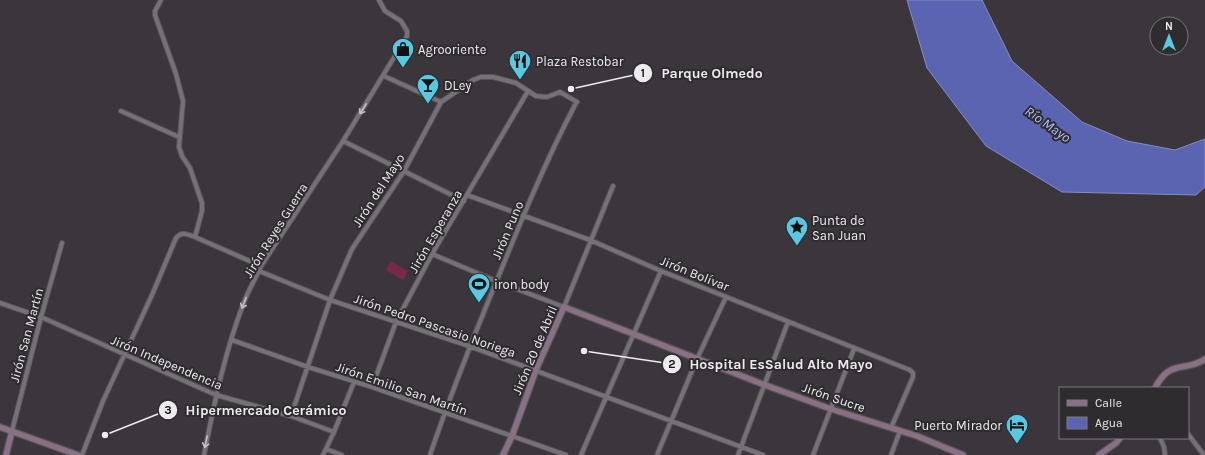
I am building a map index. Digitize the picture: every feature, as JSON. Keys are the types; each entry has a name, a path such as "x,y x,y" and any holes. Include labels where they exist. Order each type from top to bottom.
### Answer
{"street":[{"path":"161,0 155,11 155,15 176,74 183,101 179,147 182,156 190,168 202,203 202,211 195,237"},
{"name":"Jirón Reyes Guerra","path":"204,455 216,395 232,340 244,302 259,271 384,76 407,36 401,21 385,11 379,0"},
{"path":"384,76 441,102"},
{"name":"Jirón del Mayo","path":"291,416 330,300 352,249 404,171 441,102 473,80 481,77 493,77 516,83 536,96 547,97 560,92"},
{"name":"Jirón Esperanza","path":"372,387 396,322 432,254 528,91"},
{"name":"Jirón Puno","path":"430,455 469,346 523,216 559,135 576,104 560,92"},
{"path":"121,110 179,137"},
{"path":"343,141 464,201"},
{"name":"Jirón 20 de Abril","path":"503,455 512,436 536,370 564,307 613,186"},
{"name":"Jirón Bolívar","path":"467,195 590,240 661,271 910,370 914,373 891,428"},
{"path":"82,455 103,401 179,234 184,233 195,237 262,266"},
{"name":"Jirón San Martín","path":"6,455 41,317 62,244"},
{"path":"432,254 496,281 564,307"},
{"name":"Jirón Pedro Pascasio Noriega","path":"259,271 330,300 469,346 763,455"},
{"path":"581,455 661,271"},
{"path":"657,455 697,359 726,297"},
{"name":"Jirón Independencia","path":"0,303 41,317 216,395 283,413 334,432"},
{"name":"Jirón Sucre","path":"564,307 633,335 766,385 831,409 917,436 963,455"},
{"path":"738,455 766,385 788,322"},
{"name":"Jirón Emilio San Martín","path":"232,340 566,455"},
{"path":"812,455 854,349"},
{"path":"1157,387 1166,372 1176,367 1200,363 1205,359"},
{"path":"323,455 354,382"},
{"path":"283,413 295,406"},
{"path":"0,427 78,455"},
{"path":"891,455 900,431"},
{"path":"1189,435 1204,455"},
{"path":"1099,455 1119,439"},
{"path":"1160,439 1164,446 1165,455"},
{"path":"326,450 342,455"}],"shaded area":[{"path":"391,261 408,271 403,280 386,270"}],"water":[{"name":"Río Mayo","path":"907,0 982,0 1012,61 1082,122 1127,141 1175,150 1205,139 1205,187 1196,195 1062,192 986,146 927,68"}],"place":[{"name":"Agrooriente","path":"403,68"},
{"name":"Plaza Restobar","path":"520,80"},
{"name":"Parque Olmedo","path":"571,89"},
{"name":"DLey","path":"428,104"},
{"name":"Punta de San Juan","path":"797,246"},
{"name":"iron body","path":"479,304"},
{"name":"Hospital EsSalud Alto Mayo","path":"584,351"},
{"name":"Hipermercado Cerámico","path":"105,435"},
{"name":"Puerto Mirador","path":"1017,444"}]}
